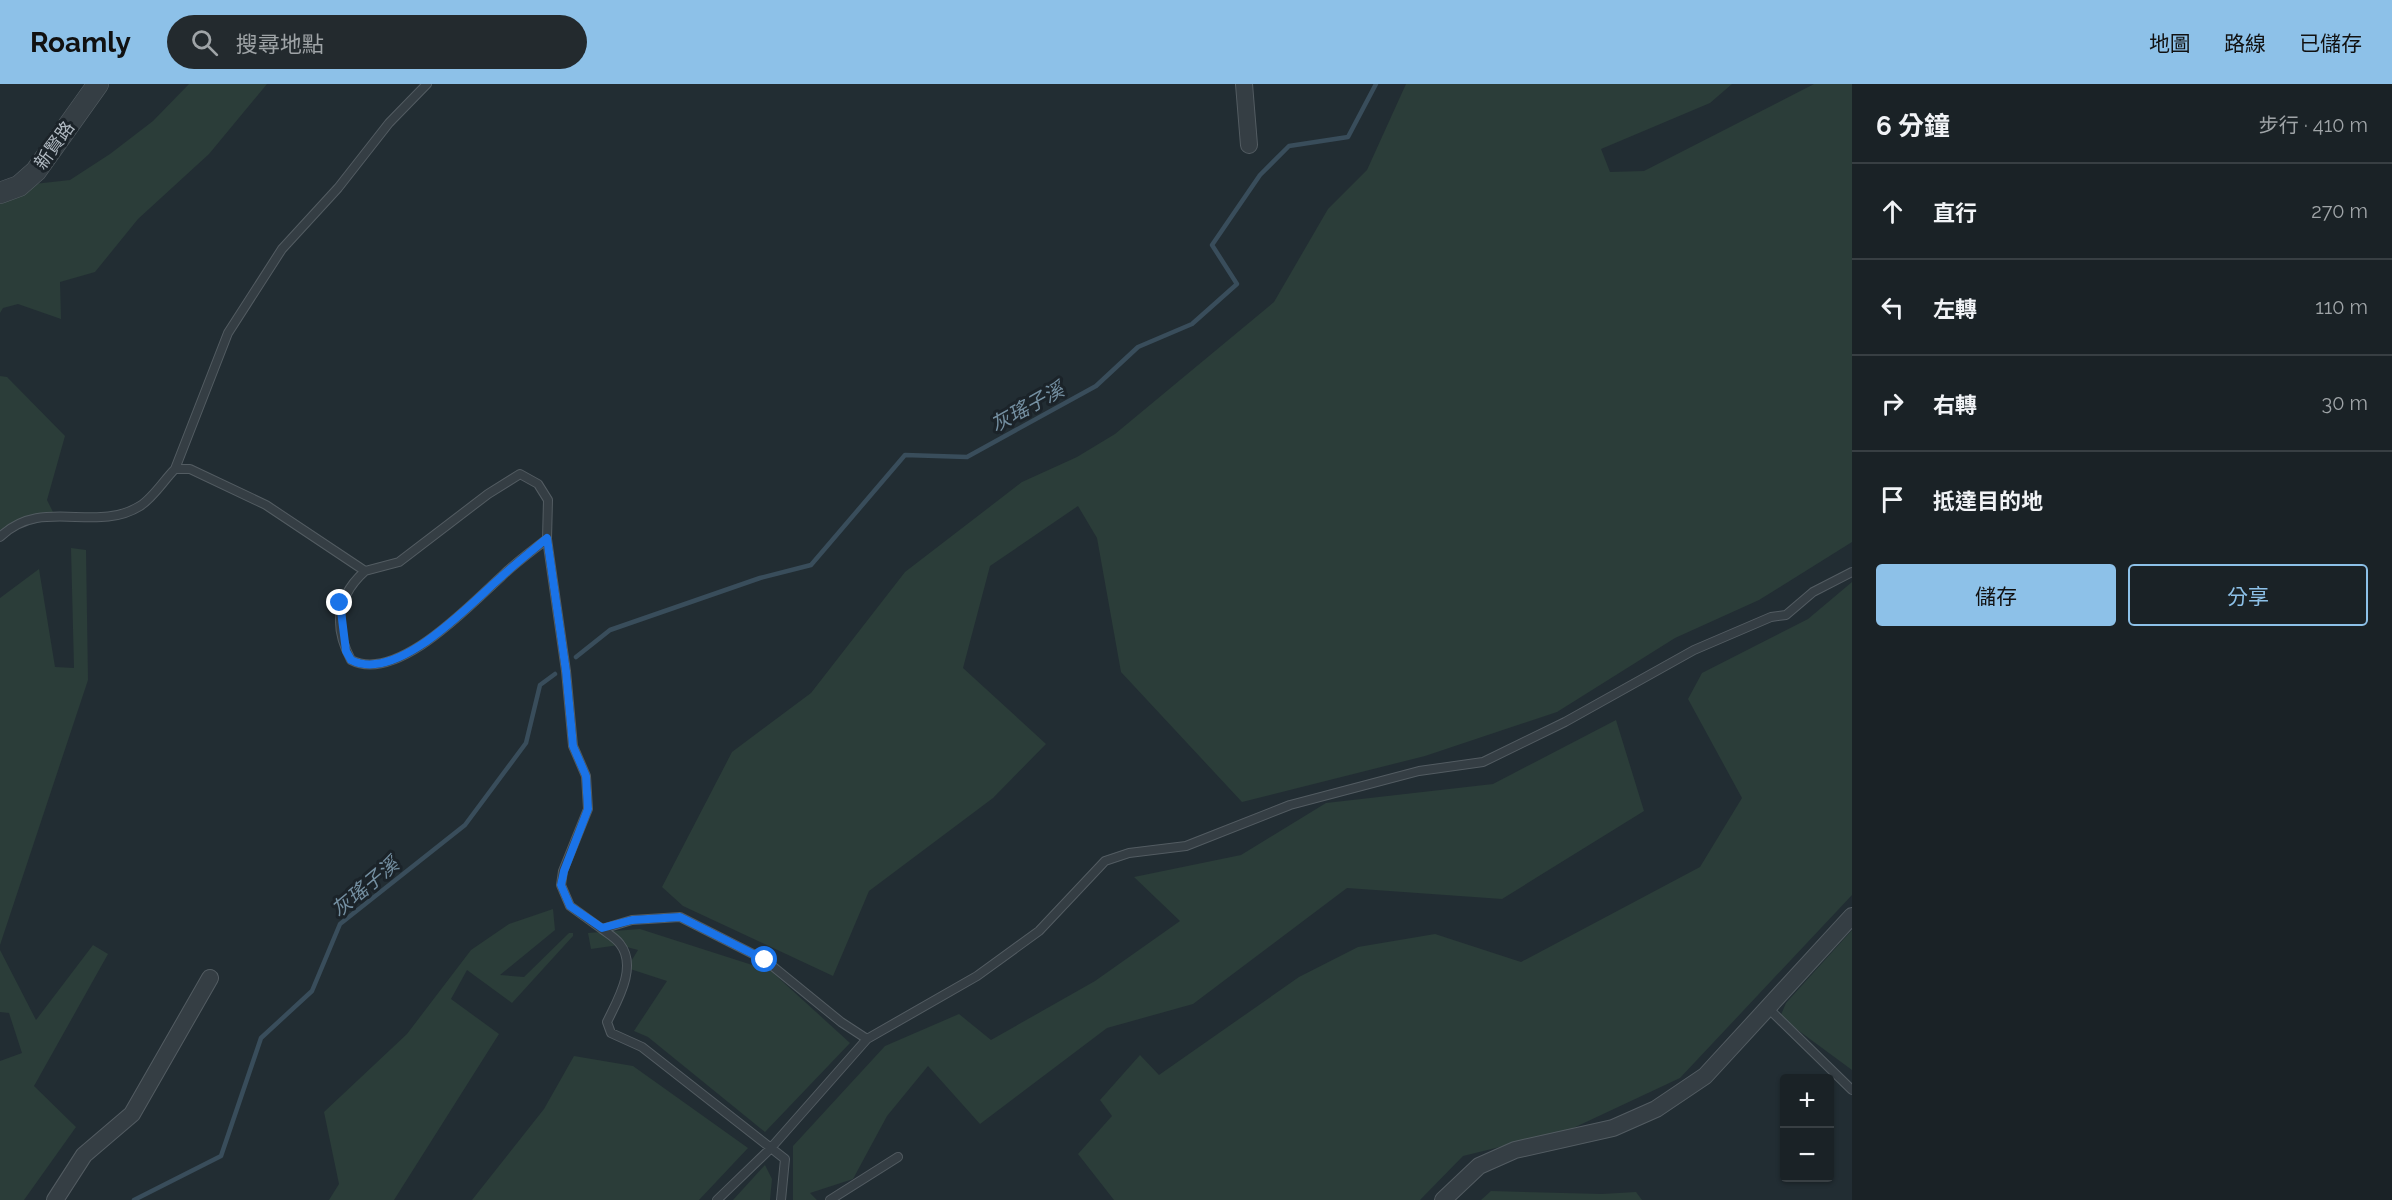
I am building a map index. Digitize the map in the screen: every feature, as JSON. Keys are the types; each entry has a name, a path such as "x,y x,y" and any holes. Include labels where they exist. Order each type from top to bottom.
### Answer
{"street":[{"name":"新賢路","path":"0,193 19,186 36,171 98,84"},
{"path":"1244,84 1249,145"},
{"path":"1443,1200 1479,1166 1515,1150 1613,1128 1656,1109 1705,1076 1852,916"},
{"path":"55,1200 84,1155 132,1114 210,978"}],"lane":[{"path":"0,537 33,516 107,519 141,506 175,469 228,333 282,249 338,188 389,123 427,84"},
{"path":"175,469 190,469 266,506 365,571"},
{"path":"547,538 502,576 455,621 397,659 378,664 351,660 346,651 340,603 350,585 365,571 399,562 463,512 520,474 538,484 548,500 547,538 566,671 573,746 586,776 588,809 564,871 561,885 570,906 602,928 620,944 625,954 626,976 621,994 607,1022 611,1033 642,1047 785,1159 781,1200"},
{"path":"717,1200 770,1149 867,1039 976,976 1039,931 1105,861 1129,853 1186,846 1290,805 1397,777 1483,762 1565,722 1694,650 1772,617 1786,615 1813,592 1852,572"},
{"path":"602,928 632,920 680,917 765,960 842,1022 867,1039"},
{"path":"1768,1008 1852,1090"},
{"path":"830,1200 898,1156"}],"green space":[{"path":"189,84 267,84 209,154 138,219 95,272 60,282 61,319 18,304 3,308 0,313 0,196 34,184 70,180 110,154 153,121"},
{"path":"1406,84 1732,84 1710,103 1601,149 1610,172 1644,171 1814,84 1852,84 1852,542 1759,600 1675,638 1557,712 1425,756 1242,802 1121,672 1097,538 1078,506 990,566 963,668 1046,744 993,798 869,891 833,976 683,906 662,887 732,752 811,693 905,572 1022,482 1077,457 1115,434 1274,302 1328,209 1367,170"},
{"path":"0,376 7,377 65,436 47,500 54,514 0,531"},
{"path":"71,548 86,550 88,680 0,945 0,598 39,569 55,667 74,668"},
{"path":"1852,582 1852,895 1680,1078 1569,1130 1463,1156 1420,1200 1114,1200 1078,1154 1112,1116 1100,1100 1140,1055 1159,1075 1299,977 1358,947 1435,934 1521,962 1700,867 1742,798 1688,699 1702,673 1808,619"},
{"path":"1616,720 1644,811 1502,899 1347,888 1193,1004 1107,1028 980,1124 928,1066 887,1116 853,1179 810,1193 817,1200 793,1200 793,1146 885,1046 959,1014 991,1040 1095,981 1180,921 1134,877 1241,855 1326,803 1493,784"},
{"path":"553,909 555,930 500,975 524,977 569,933 573,933 573,936 512,1003 467,970 451,999 499,1034 394,1200 329,1200 339,1184 324,1112 407,1034 471,950 509,924"},
{"path":"640,929 771,971 850,1043 765,1132 648,1037 634,1031 667,981 627,968 638,950 619,945 591,949 588,933"},
{"path":"1852,930 1852,1070 1780,1017 1786,1003"},
{"path":"93,945 108,954 34,1086 76,1127 24,1200 0,1200 0,1061 22,1053 9,1013 0,1012 0,950 36,1020"},
{"path":"574,1056 633,1066 748,1148 699,1200 472,1200 544,1109"},
{"path":"765,1165 772,1179 770,1200 733,1200"},
{"path":"1491,1191 1602,1194 1636,1192 1642,1200 1481,1200"}],"waterway":[{"name":"灰瑤子溪","path":"576,657 610,630 760,578 811,565 905,455 967,457 1096,386 1138,347 1192,324 1237,284 1212,245 1260,175 1289,146 1348,137 1376,84"},
{"name":"灰瑤子溪","path":"134,1200 221,1156 261,1038 312,991 340,924 465,825 526,743 540,685 555,674"}],"route":[{"path":"340,603 346,651 351,660 355,663 378,664 397,659 455,621 502,576 547,538 566,671 573,746 586,776 588,809 564,871 561,885 570,906 602,928 632,920 680,917 765,960"}]}
